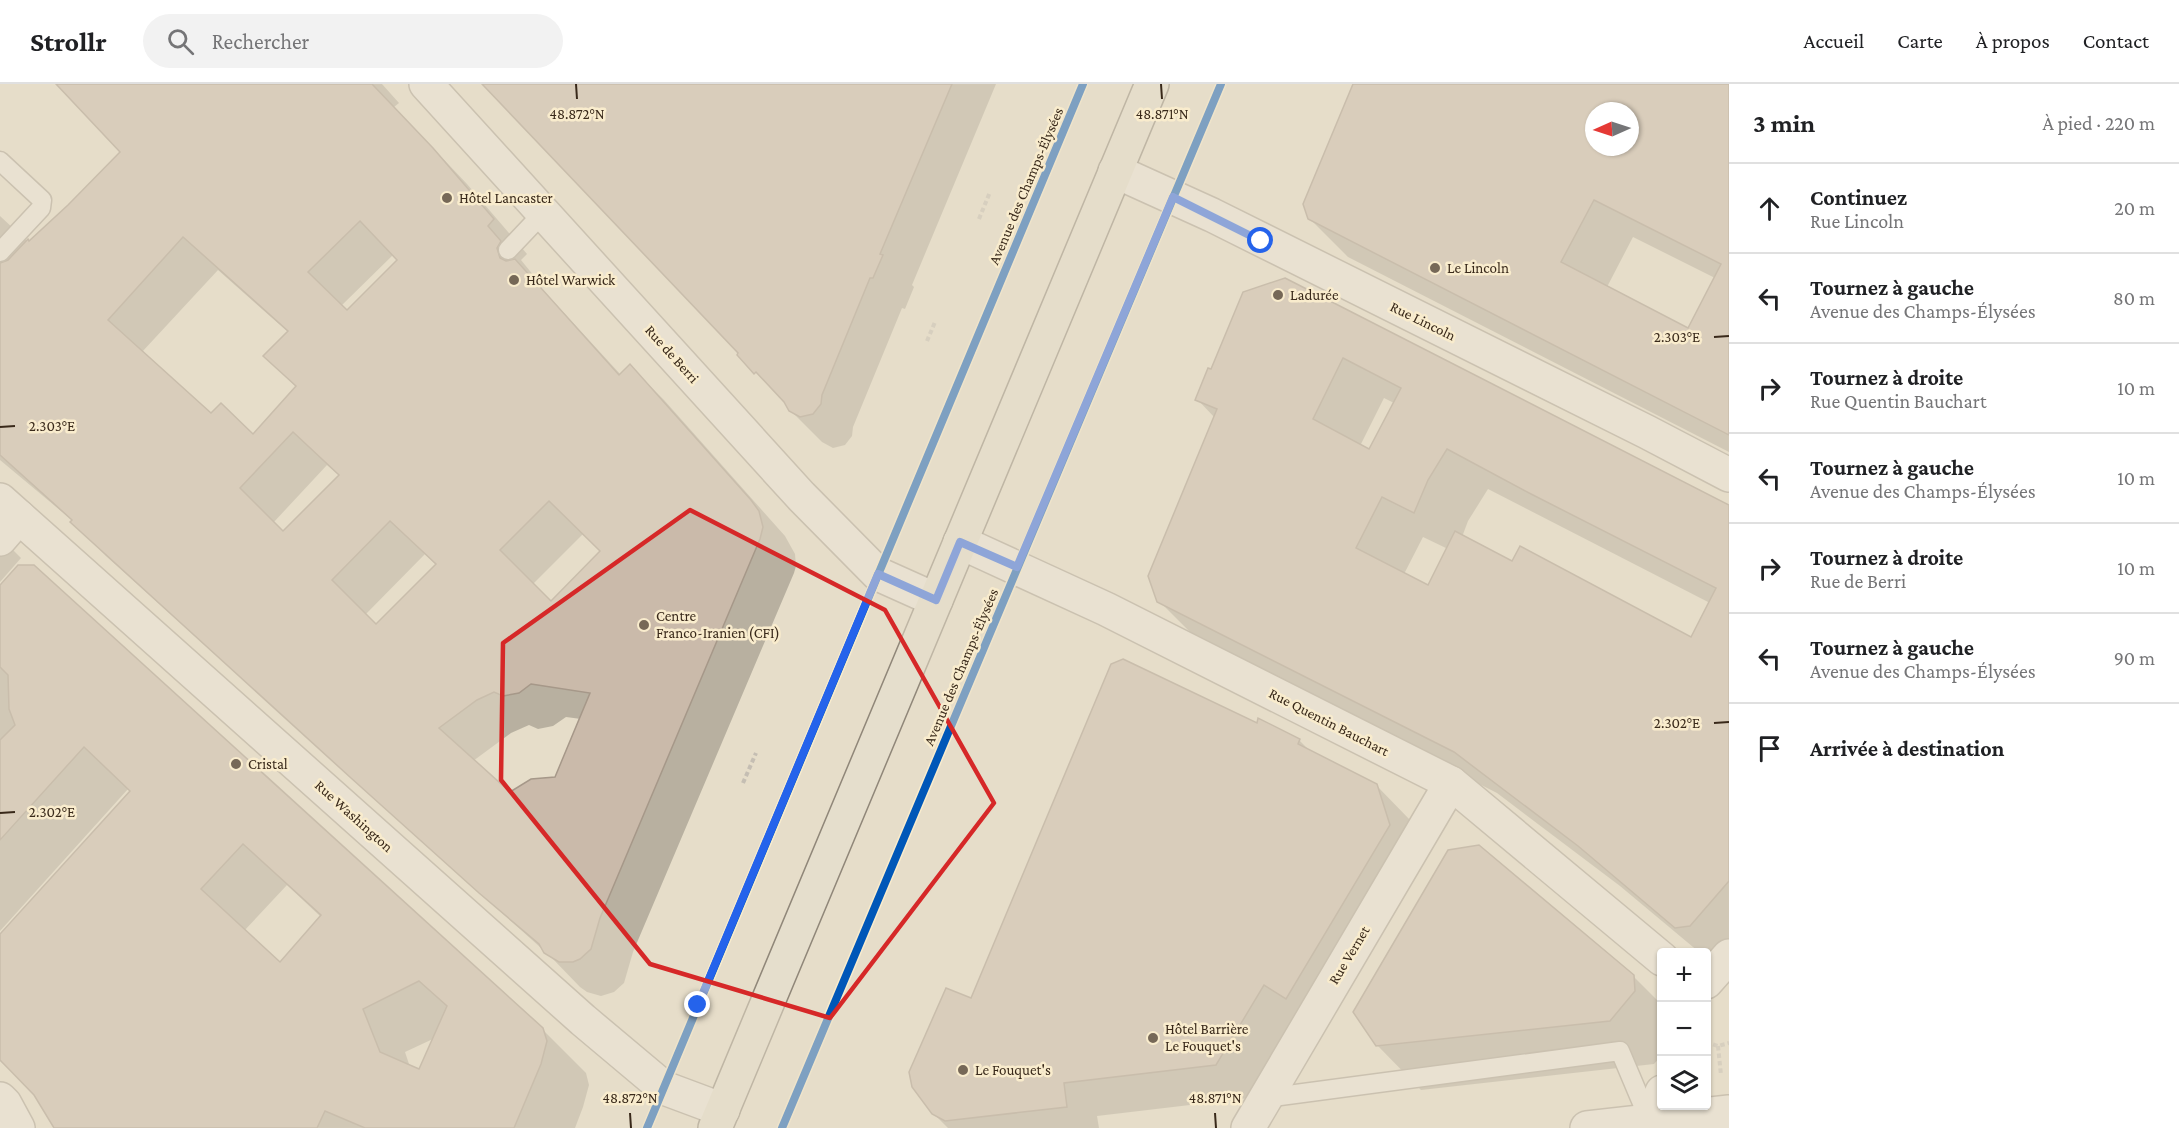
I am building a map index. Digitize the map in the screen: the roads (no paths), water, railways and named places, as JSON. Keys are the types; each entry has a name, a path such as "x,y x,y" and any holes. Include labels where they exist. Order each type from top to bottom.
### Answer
{"main road":[{"path":"719,1119 1152,84"}],"street":[{"name":"Rue de Berri","path":"426,84 801,496 878,574 936,600"},
{"name":"Rue Lincoln","path":"1115,171 1212,215 1729,475"},
{"name":"Rue Washington","path":"6,518 583,1020 664,1088 719,1119"},
{"name":"Rue Quentin Bauchart","path":"960,542 1106,609 1451,783 1657,955"},
{"name":"Rue Vernet","path":"1248,1128 1451,783"},
{"path":"1711,977 1729,956"},
{"path":"0,1099 18,1128"},
{"path":"1587,1128 1656,1107 1729,1112"}],"lane":[{"path":"0,161 42,200 43,204 0,252"},
{"path":"508,250 544,212"},
{"path":"1542,363 1617,401 1647,432"},
{"path":"1265,1098 1620,1051 1656,1107"}],"place":[{"name":"Hôtel Lancaster","path":"447,198"},
{"name":"Le Lincoln","path":"1435,268"},
{"name":"Hôtel Warwick","path":"514,280"},
{"name":"Ladurée","path":"1278,295"},
{"name":"Centre Franco-Iranien (CFI)","path":"644,625"},
{"name":"Cristal","path":"236,764"},
{"name":"Hôtel Barrière Le Fouquet's","path":"1153,1038"},
{"name":"Le Fouquet's","path":"963,1070"}]}
